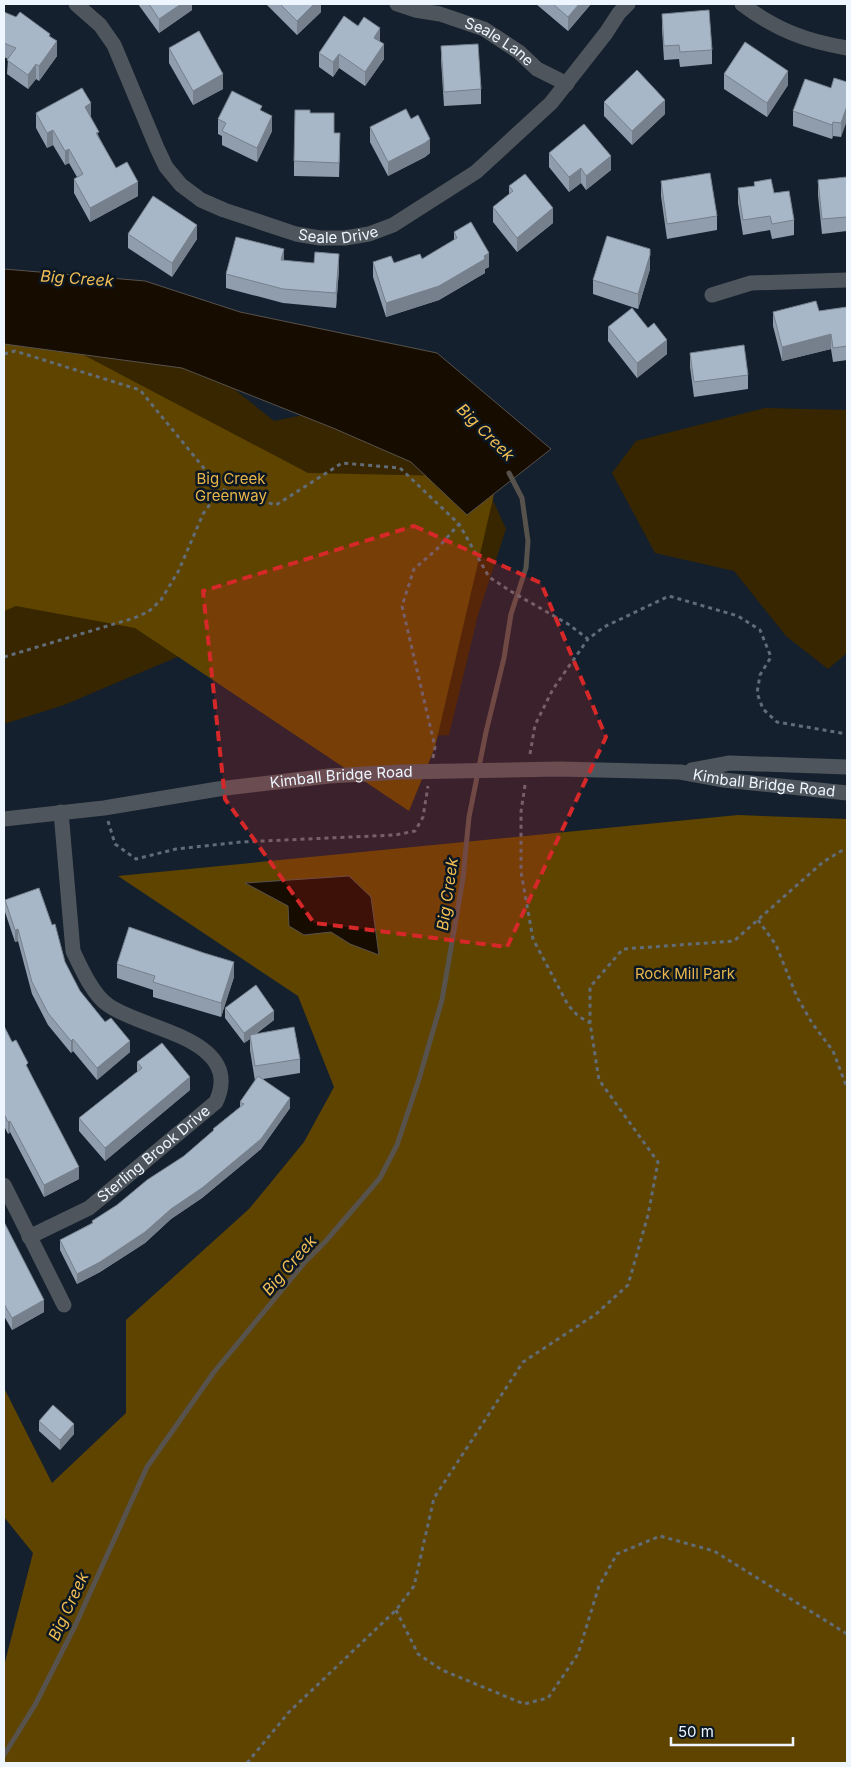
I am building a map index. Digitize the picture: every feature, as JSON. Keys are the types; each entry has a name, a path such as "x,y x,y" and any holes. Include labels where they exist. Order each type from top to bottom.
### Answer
{"street":[{"name":"Seale Drive","path":"76,4 100,24 114,45 157,148 166,166 181,185 201,200 224,210 304,235 320,238 344,238 369,234 393,224 476,172 551,103 619,12 628,4"},
{"name":"Seale Lane","path":"397,4 415,10 440,14 484,30 519,52 537,69 567,84"},
{"path":"742,4 779,29 802,38 847,48"},
{"path":"712,295 751,283 847,280"},
{"name":"Kimball Bridge Road","path":"680,772 730,763 847,767"},
{"name":"Kimball Bridge Road","path":"4,819 104,808 218,789 329,776 401,772 560,769 680,772 724,780 847,793"},
{"name":"Sterling Brook Drive","path":"29,1236 89,1208 216,1102 222,1089 218,1070 212,1058 203,1048 189,1040 119,1013 106,1004 81,969 73,951 61,812"},
{"path":"4,1185 64,1305"}],"path":[{"path":"4,354 15,351 140,390 221,489 276,504 342,463 400,468 460,524 489,576 512,592 568,624 588,639"},
{"path":"4,657 134,618 148,612 161,600 179,570 203,514 221,489"},
{"path":"432,764 435,747 402,606 414,569 437,549 460,524"},
{"path":"529,764 535,725 553,689 588,639 604,627 669,596 738,616 760,630 771,657 760,675 757,693 763,709 777,722 847,734"},
{"path":"104,808 115,844 136,859 176,848 241,842 395,835 415,831 423,817 429,782"},
{"path":"526,783 521,812 521,872 532,939 568,1005 578,1016 590,1023"},
{"path":"247,1763 289,1712 396,1610 414,1586 434,1498 523,1362 596,1314 628,1285 648,1215 658,1162 599,1080 590,1023 590,987 623,949 734,941 823,862 842,851 847,851"},
{"path":"758,920 776,945 797,997 812,1023 832,1050 847,1088"},
{"path":"842,1072 847,1073"},
{"path":"396,1610 418,1654 442,1670 524,1704 548,1698 578,1654 599,1586 617,1554 660,1536 714,1551 847,1634"}],"highlighted area":[{"path":"414,526 541,583 606,737 507,947 314,923 225,799 203,591"}],"green space":[{"name":"Big Creek Greenway","path":"4,306 163,332 274,421 366,402 474,458 506,529 478,615 449,735 392,738 222,638 64,705 4,724"},
{"name":"Big Creek Greenway","path":"4,313 308,473 498,477 435,747 409,811 135,628 16,606 4,611"},
{"path":"765,408 847,410 847,653 828,669 786,636 734,571 655,553 612,473 636,441"},
{"name":"Rock Mill Park","path":"738,815 847,819 847,1763 4,1763 4,1666 33,1553 4,1517 4,1388 52,1483 126,1413 126,1320 249,1209 304,1142 334,1087 298,996 118,876"}],"water":[{"path":"4,269 145,281 240,312 437,353 551,449 467,515 411,462 333,428 182,368 4,344"},
{"path":"349,876 371,897 379,955 350,944 331,932 304,935 289,926 288,906 245,883"}],"building":[{"path":"149,4 181,4 159,19"},
{"path":"280,4 314,4 297,21"},
{"path":"553,4 579,4 568,17"},
{"path":"709,10 712,50 680,52 679,45 664,46 662,14"},
{"path":"4,12 16,17 20,12 57,41 39,66 36,64 28,75 7,60 16,48 4,43"},
{"path":"344,16 358,26 364,17 380,28 374,38 384,44 365,72 339,54 333,62 319,53"},
{"path":"199,31 223,74 193,91 169,48"},
{"path":"745,42 788,71 767,103 724,74"},
{"path":"478,44 481,89 444,92 441,46"},
{"path":"637,70 665,100 632,131 604,102"},
{"path":"834,78 847,82 847,106 841,123 833,122 832,125 793,111 805,79 831,88"},
{"path":"82,88 91,103 85,107 99,132 96,133 116,168 127,162 138,182 90,208 74,179 83,174 69,149 65,151 53,130 47,133 36,113"},
{"path":"232,91 262,106 260,110 272,116 257,148 222,131 226,123 218,119"},
{"path":"406,109 411,119 418,115 430,139 388,162 370,127"},
{"path":"295,110 310,110 310,113 334,113 334,133 340,133 339,163 294,161"},
{"path":"584,124 611,156 586,176 581,168 569,177 549,153"},
{"path":"710,173 717,216 667,224 661,181"},
{"path":"525,174 553,208 517,238 493,207 513,191 509,186"},
{"path":"847,177 847,217 822,219 818,180"},
{"path":"771,179 774,193 789,191 794,220 772,224 770,216 743,220 738,188 755,186 754,182"},
{"path":"153,196 197,225 172,263 128,234"},
{"path":"471,222 489,253 484,256 485,259 439,286 386,303 373,262 391,256 394,263 420,254 422,259 457,238 454,232"},
{"path":"607,236 650,249 650,255 638,294 593,280"},
{"path":"236,237 284,249 281,260 314,263 315,252 339,254 336,293 283,289 226,274"},
{"path":"816,301 819,311 847,307 847,346 833,348 831,334 782,347 773,312"},
{"path":"632,308 648,328 654,323 667,340 637,363 608,327"},
{"path":"744,345 748,375 694,382 690,353"},
{"path":"39,888 52,925 55,924 65,962 80,991 105,1022 111,1018 130,1041 97,1068 48,1013 32,982 18,929 15,930 5,900"},
{"path":"129,927 234,962 221,1003 153,982 155,976 117,964"},
{"path":"256,985 274,1011 244,1033 225,1008"},
{"path":"4,1026 12,1042 16,1040 28,1063 26,1065 79,1167 44,1185 10,1121 8,1122 4,1114"},
{"path":"294,1027 300,1059 255,1066 250,1035"},
{"path":"162,1043 190,1077 105,1148 79,1118 142,1068 137,1062"},
{"path":"258,1076 290,1098 261,1139 202,1188 171,1209 145,1232 100,1262 77,1274 60,1240 93,1223 92,1221 117,1205 147,1180 184,1156 244,1104 240,1102"},
{"path":"4,1222 44,1300 12,1318 4,1304"},
{"path":"53,1405 74,1424 60,1440 39,1421"}],"waterway":[{"name":"Big Creek","path":"4,1755 35,1705 75,1626 147,1467 214,1372 305,1262 325,1242 380,1178 397,1145 442,1000 463,878 469,817 486,732 504,658 511,614 526,568 528,541 522,498 509,473"}]}
